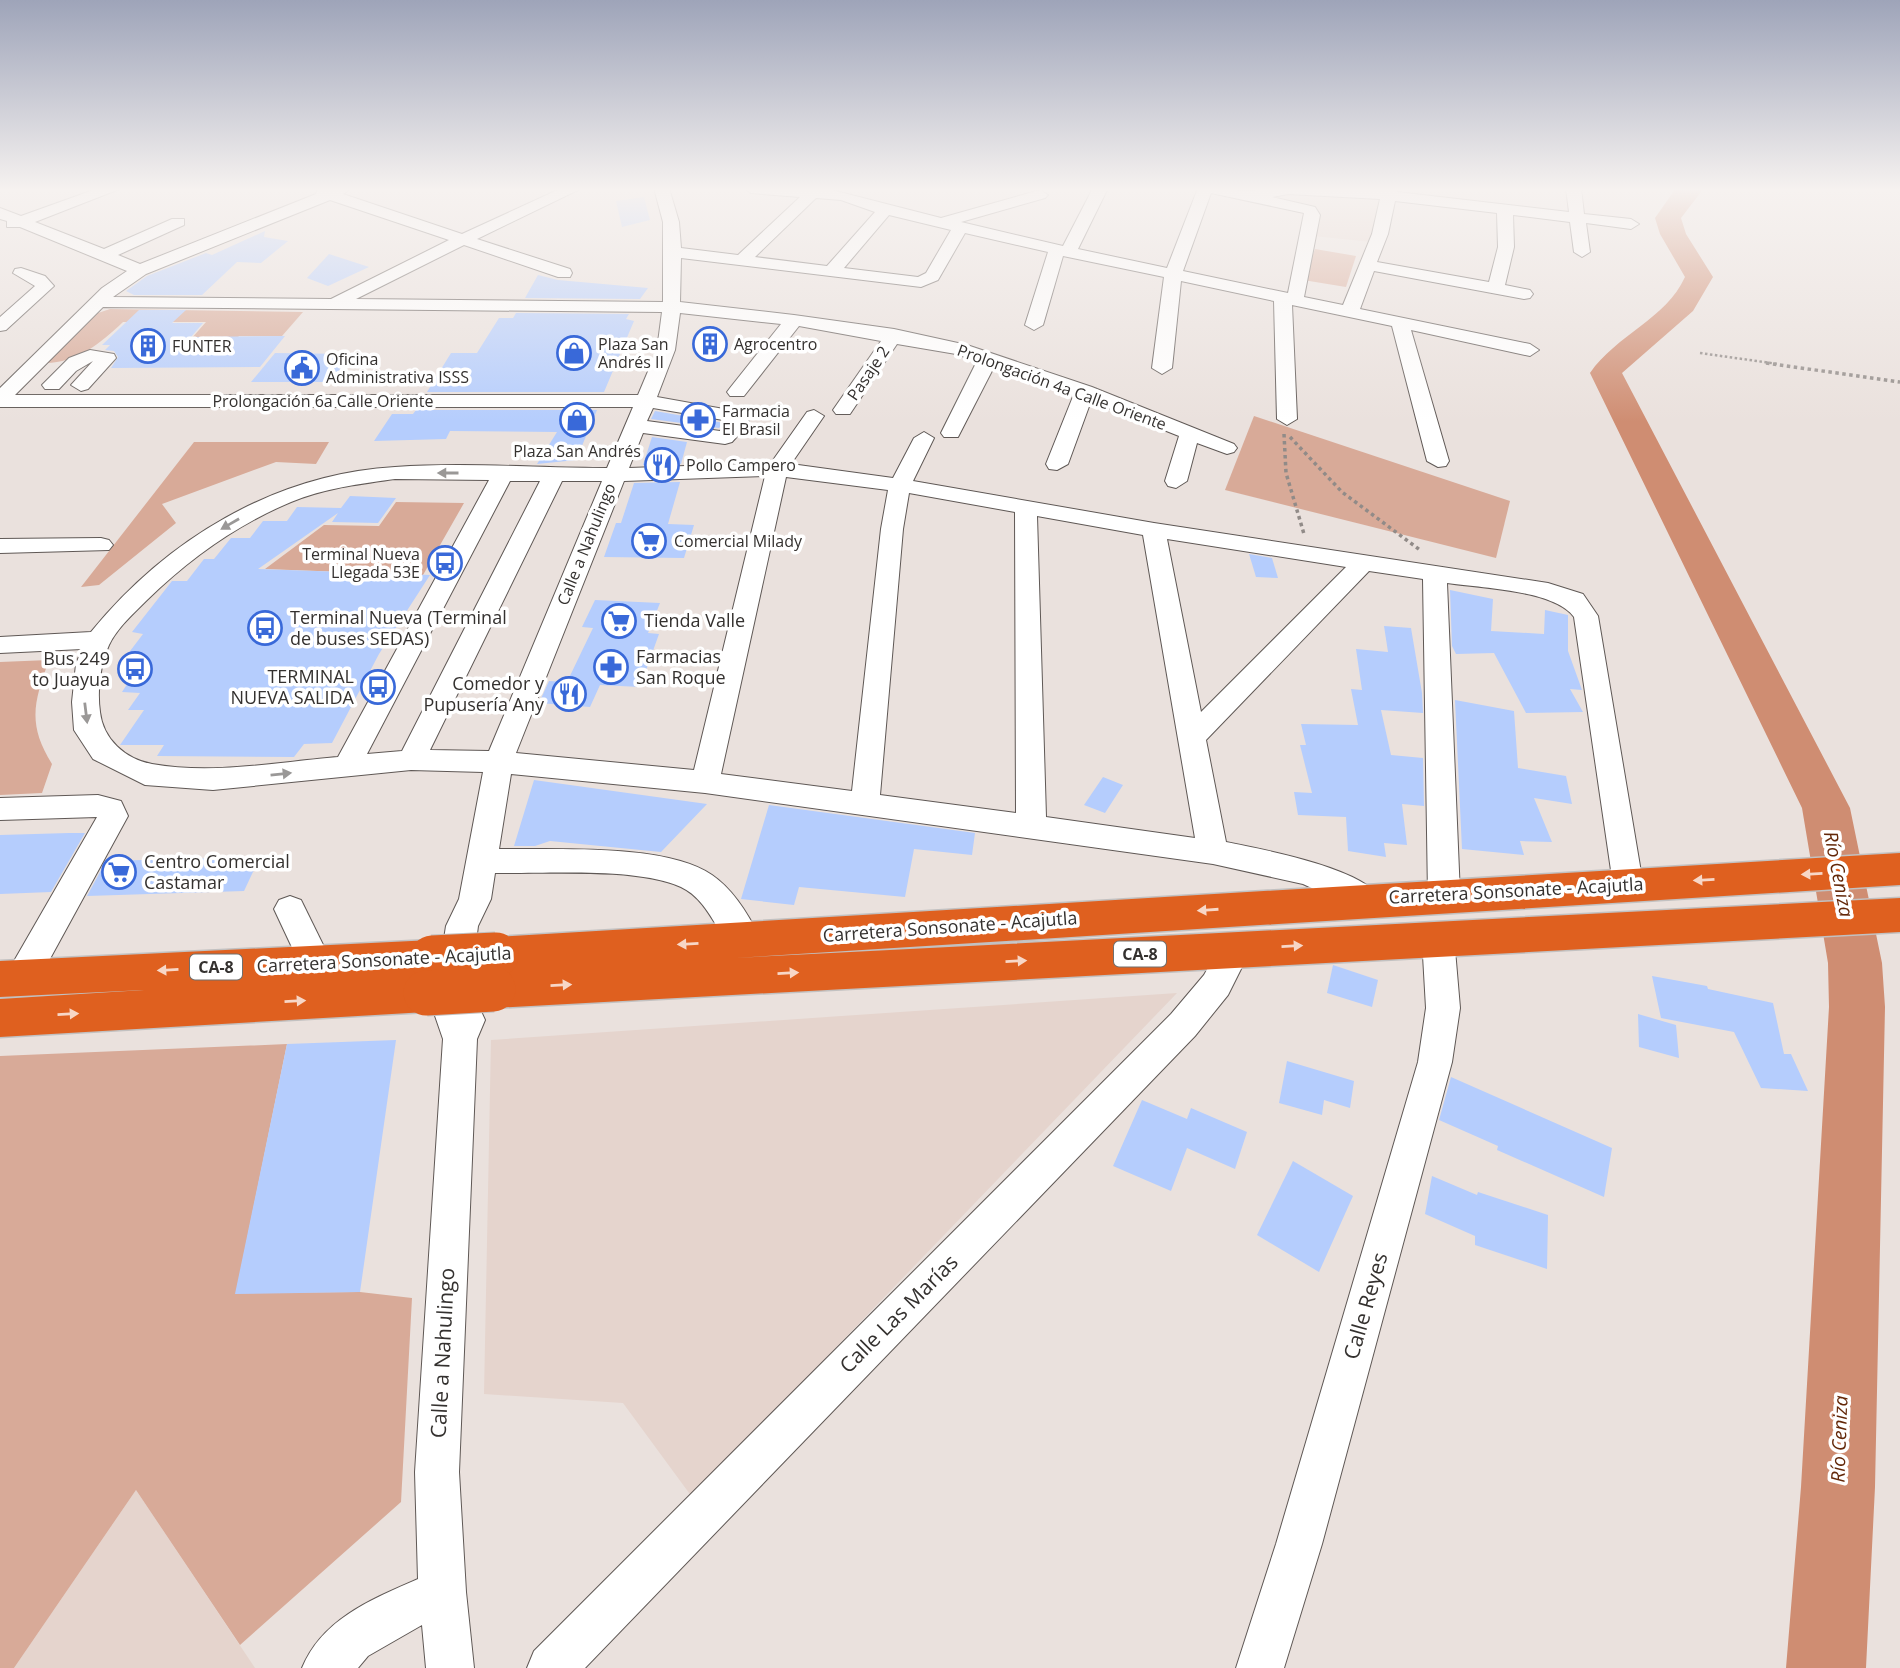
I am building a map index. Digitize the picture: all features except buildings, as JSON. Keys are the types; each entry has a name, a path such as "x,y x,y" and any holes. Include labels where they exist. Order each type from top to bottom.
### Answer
{"highway":[{"name":"Carretera Sonsonate - Acajutla","path":"495,972 745,940 1900,869"},
{"name":"Carretera Sonsonate - Acajutla","path":"0,1018 429,976 495,972 1235,949 1900,915"},
{"name":"Carretera Sonsonate - Acajutla","path":"11,979 316,963 429,976"}],"street":[{"path":"129,266 140,270"},
{"path":"0,400 98,302 140,270 150,266"},
{"path":"333,303 408,266"},
{"path":"542,266 564,273"},
{"name":"Calle a Nahulingo","path":"450,1668 442,1592 437,1472 460,1039 474,1007 484,923 475,899 481,861 499,762 666,350 673,307 671,266"},
{"path":"777,266 921,282 932,276 938,266"},
{"path":"830,273 836,266"},
{"path":"1034,325 1056,266"},
{"path":"1135,266 1530,350"},
{"path":"1162,368 1176,266"},
{"path":"1287,419 1289,299 1298,266"},
{"path":"1350,311 1367,266"},
{"path":"1372,266 1524,294"},
{"path":"1496,289 1502,266"},
{"path":"0,326 45,286 39,280 21,273"},
{"name":"Prolongación 4a Calle Oriente","path":"98,302 673,307 794,320 894,335 989,357 1085,391 1227,448"},
{"path":"737,392 794,320"},
{"path":"1400,322 1438,461"},
{"name":"Pasaje 2","path":"843,410 894,335"},
{"path":"951,433 989,357"},
{"path":"52,385 81,358 107,358 80,385"},
{"path":"1057,464 1085,391"},
{"name":"Prolongación 6a Calle Oriente","path":"0,400 647,401 739,417 739,423 725,438 637,426"},
{"path":"705,782 777,469 814,416"},
{"path":"1176,481 1190,433"},
{"path":"866,804 892,529 900,485 924,438"},
{"path":"1366,900 1335,881 1299,869 1213,852 705,782 499,762 411,760 213,779 145,774 103,752 88,730 85,702 89,664 98,640 121,610 179,555 245,515 284,496 347,479 383,475 614,475 777,469 900,485 1154,530 1548,592 1574,600 1586,616 1628,884"},
{"path":"346,766 503,474"},
{"path":"411,760 554,475"},
{"path":"1026,507 1031,826"},
{"path":"1154,530 1213,852"},
{"path":"0,546 101,545"},
{"path":"1192,738 1364,562"},
{"path":"1435,574 1444,895"},
{"path":"0,645 98,640"},
{"path":"0,809 98,806 111,809 113,817 11,979"},
{"path":"481,861 641,866 673,870 697,880 715,896 745,940"},
{"path":"290,909 316,963"},
{"name":"Calle Reyes","path":"1260,1668 1300,1544 1435,1062 1443,1008 1438,938"},
{"name":"Calle Las Marías","path":"551,1668 1183,1025 1216,985 1235,949"},
{"path":"326,1668 351,1639 395,1613 442,1592"}],"path":[{"path":"1700,353 1900,382"},
{"path":"1304,552 1304,532 1286,477 1281,452 1285,430 1352,500 1398,529 1423,552 1435,574"}],"shaded area":[{"path":"1308,266 1353,266 1346,287 1303,280"},
{"path":"110,309 303,312 282,336 239,336 231,345 191,339 206,322 123,322 78,356 46,363 95,314"},
{"path":"1254,416 1510,501 1496,558 1225,490"},
{"path":"194,442 329,442 316,464 276,462 162,504 176,523 99,585 81,587"},
{"path":"396,502 464,503 423,575 265,569 324,525 379,526"},
{"path":"49,660 36,713 39,737 52,764 42,793 0,795 0,662"},
{"path":"1177,993 692,1497 623,1403 484,1394 491,1040"},
{"path":"287,1044 236,1293 360,1292 412,1298 401,1502 240,1645 136,1490 14,1668 0,1668 0,1056"},
{"path":"136,1490 255,1668 14,1668"}],"waterway":[{"name":"Río Ceniza","path":"1692,266 1699,277 1693,292 1683,305 1629,348 1606,373 1826,808 1855,963 1857,1007 1838,1487 1826,1668"}],"place":[{"name":"Agrocentro","path":"710,344"},
{"name":"FUNTER","path":"148,346"},
{"name":"Plaza San Andrés II","path":"574,353"},
{"name":"Oficina Administrativa ISSS","path":"302,368"},
{"name":"Plaza San Andrés","path":"577,420"},
{"name":"Farmacia El Brasil","path":"698,420"},
{"name":"Pollo Campero","path":"662,465"},
{"name":"Comercial Milady","path":"649,541"},
{"name":"Terminal Nueva Llegada 53E","path":"445,563"},
{"name":"Tienda Valle","path":"619,621"},
{"name":"Terminal Nueva (Terminal de buses SEDAS)","path":"265,628"},
{"name":"Farmacias San Roque","path":"611,667"},
{"name":"Bus 249 to Juayua","path":"135,669"},
{"name":"TERMINAL NUEVA SALIDA","path":"378,687"},
{"name":"Comedor y Pupusería Any","path":"569,694"},
{"name":"Centro Comercial Castamar","path":"119,872"}]}
